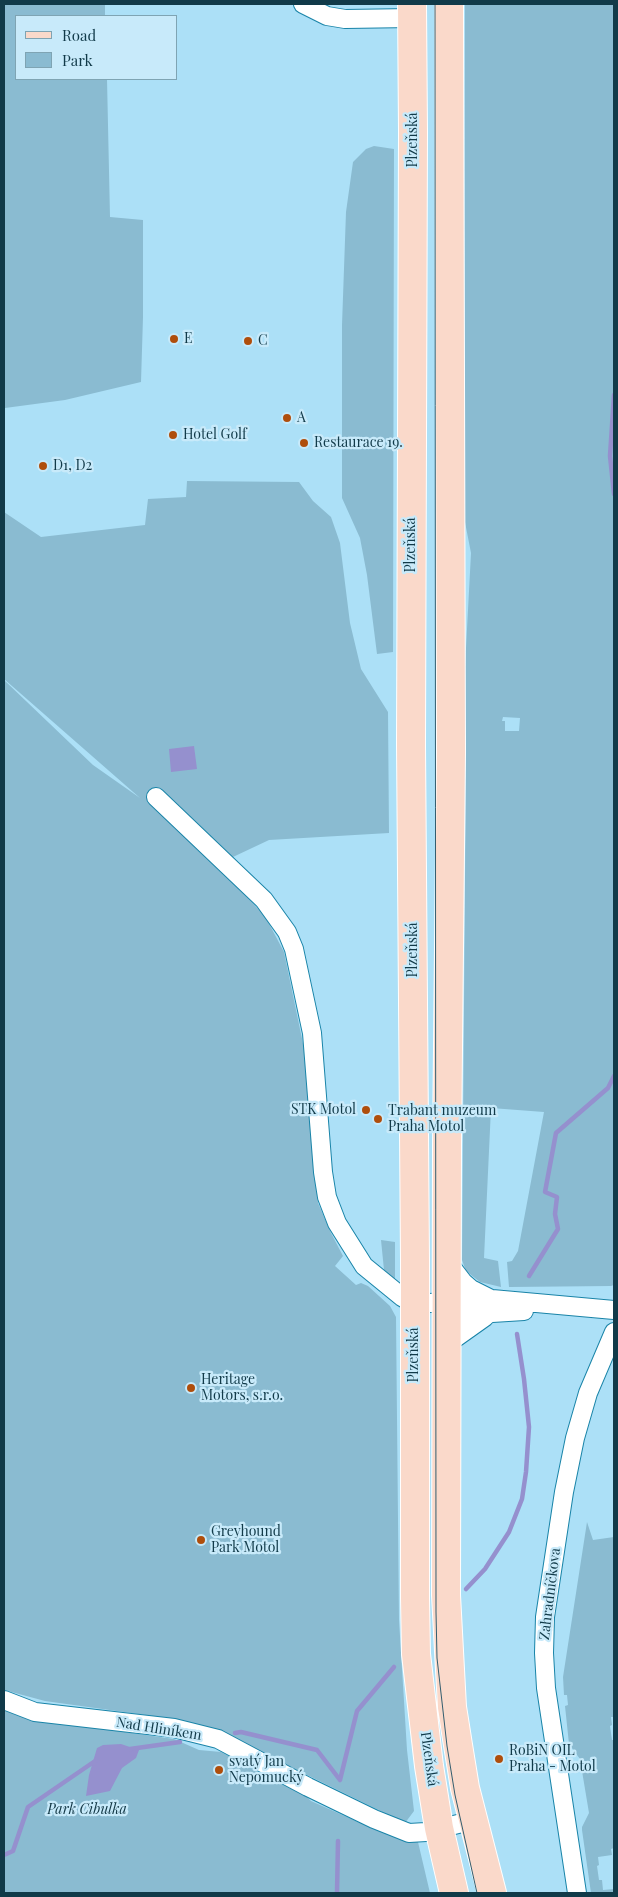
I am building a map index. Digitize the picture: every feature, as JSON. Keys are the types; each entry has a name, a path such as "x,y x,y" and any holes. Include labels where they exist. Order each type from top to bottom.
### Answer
{"main road":[{"name":"Plzeňská","path":"449,4 452,752 447,1261 436,1305 447,1344 446,1595 448,1650 456,1735 466,1788 492,1893"},
{"name":"Plzeňská","path":"412,11 411,744 436,1305 416,1654 428,1766 439,1828 454,1893"}],"street":[{"path":"303,4 327,16 345,19 412,11"},
{"path":"156,798 264,900 287,932 294,949 312,1033 323,1172 327,1197 336,1222 364,1266 402,1297 436,1305 461,1318 492,1306 614,1310"},
{"path":"447,1261 471,1289 492,1306"},
{"path":"447,1344 492,1306"},
{"name":"Zahradníčkova","path":"577,1893 546,1688 544,1653 545,1617 564,1492 575,1438 588,1393 614,1332"},
{"name":"Nad Hliníkem","path":"4,1700 34,1712 174,1728 218,1739 374,1819 409,1833 426,1832 474,1820"}],"green space":[{"path":"4,4 105,4 105,15 15,15 15,80 107,80 110,217 143,220 141,382 65,400 5,408 4,410"},
{"path":"465,4 614,4 614,1285 611,1286 509,1287 507,1262 512,1261 518,1251 544,1112 491,1108 484,1258 498,1261 501,1287 480,1282 466,1271 462,1260 466,751 464,686 471,553 464,517","holes":["503,717 520,718 519,731 505,731 505,721 502,721"]},
{"path":"374,146 394,149 393,652 377,654 367,575 360,538 342,498 342,325 346,212 353,162 366,149"},
{"path":"187,481 299,482 313,501 331,517 340,543 350,623 361,669 388,712 389,833 269,840 216,865 265,916 284,952 306,1058 318,1203 343,1256 335,1266 356,1285 361,1283 368,1286 390,1306 396,1317 399,1620 407,1750 414,1811 405,1823 303,1773 193,1723 45,1701 4,1690 4,680 93,765 140,798 4,679 4,512 41,537 145,525 148,499 186,497"},
{"path":"381,1240 395,1242 395,1279 390,1279 384,1270"},
{"path":"587,1522 593,1540 614,1537 614,1717 611,1717 612,1725 610,1726 612,1740 614,1740 614,1848 611,1849 612,1855 598,1857 599,1865 597,1866 603,1890 614,1889 614,1893 591,1893 582,1830 589,1813 580,1759 569,1744 565,1706 568,1705 567,1695 564,1695 563,1677"},
{"name":"Park Cibulka","path":"4,1710 17,1715 47,1721 174,1739 199,1750 221,1752 302,1792 311,1801 365,1825 418,1842 430,1893 4,1893"}],"shaded area":[{"path":"194,746 197,769 171,772 169,749"},
{"path":"121,1744 139,1750 136,1758 122,1768 110,1791 86,1796 89,1775 97,1748 103,1745"}],"waterway":[{"path":"614,395 610,456 614,494"},
{"path":"529,1276 558,1229 555,1214 557,1197 545,1192 556,1133 608,1088 614,1076"},
{"path":"466,1589 485,1569 509,1532 522,1499 529,1427 517,1334"},
{"path":"340,1780 357,1711 394,1667"},
{"path":"235,1733 241,1732 317,1750 340,1780"},
{"path":"130,1749 180,1742"},
{"path":"4,1855 13,1851 28,1807 98,1759"},
{"path":"337,1893 338,1841"}],"tram line":[{"path":"435,4 437,1658 447,1746 455,1795 477,1893"}],"place":[{"name":"E","path":"174,339"},
{"name":"C","path":"248,341"},
{"name":"A","path":"287,418"},
{"name":"Hotel Golf","path":"173,435"},
{"name":"Restaurace 19.","path":"304,443"},
{"name":"D1, D2","path":"43,466"},
{"name":"STK Motol","path":"366,1110"},
{"name":"Trabant muzeum Praha Motol","path":"378,1119"},
{"name":"Heritage Motors, s.r.o.","path":"191,1388"},
{"name":"Greyhound Park Motol","path":"201,1540"},
{"name":"RoBiN OIL Praha - Motol","path":"499,1759"},
{"name":"svatý Jan Nepomucký","path":"219,1770"}]}
